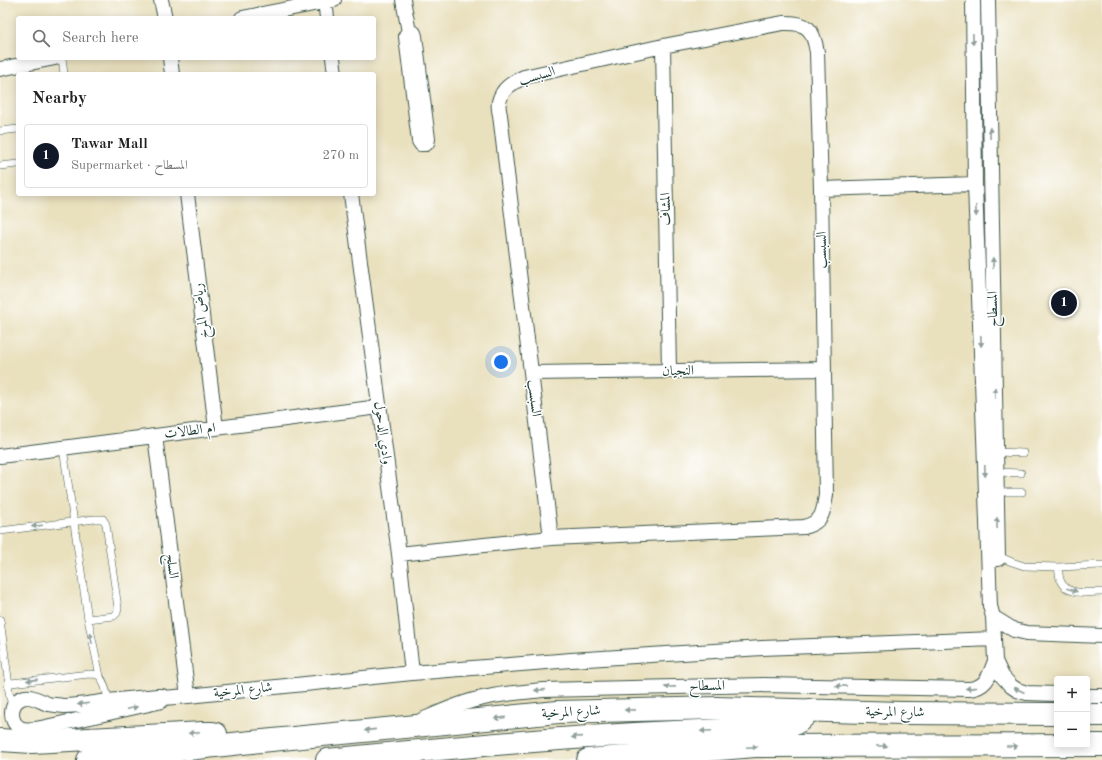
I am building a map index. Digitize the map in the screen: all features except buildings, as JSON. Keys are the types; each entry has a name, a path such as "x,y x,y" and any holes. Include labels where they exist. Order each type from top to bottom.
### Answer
{"highway":[{"name":"شارع المرخية","path":"88,760 230,744 558,712 717,708 1054,714"},
{"path":"327,760 538,740 785,727 799,722 809,710"},
{"path":"1090,715 1102,715"},
{"path":"0,740 32,742 212,732 221,736 230,744"},
{"path":"588,760 755,746 1102,745"}],"street":[{"path":"161,0 164,16"},
{"path":"404,0 409,32 406,37 416,86"},
{"name":"المسطاح","path":"972,0 975,184 996,606 993,617 995,661 1002,676 1017,690 1028,693 1054,694"},
{"name":"المسطاح","path":"988,0 997,492 993,555"},
{"path":"252,16 328,1 328,16"},
{"name":"السبسب","path":"399,554 551,538 804,527 814,524 821,516 826,495 821,189 817,52 815,40 811,31 805,26 794,22 783,23 663,46 524,77 512,83 504,90 499,102 500,115 551,538"},
{"name":"المشاف","path":"663,46 669,371"},
{"path":"0,69 45,60"},
{"path":"170,60 172,72"},
{"path":"333,60 335,72"},
{"path":"821,189 975,184"},
{"name":"رياض المرخ","path":"187,196 216,428"},
{"name":"وادي الدحول","path":"351,196 399,554 412,673"},
{"name":"النجيان","path":"531,373 824,369"},
{"name":"ام الطالات","path":"0,456 379,407"},
{"name":"السلج","path":"155,436 188,696"},
{"path":"993,617 1014,630 1027,633 1102,636"},
{"name":"شارع المرخية","path":"163,698 158,702 41,728 23,729 16,724 12,714 17,701 28,697 47,703 64,706 160,696 163,698 188,696 412,673 571,660 762,648 994,639"},
{"name":"المسطاح","path":"409,726 474,700 516,692 543,690 764,685 969,689 978,688 982,685 989,675 995,661"},
{"path":"1090,696 1102,696"}],"lane":[{"path":"62,60 64,72"},
{"path":"0,131 16,129"},
{"path":"0,166 16,164"},
{"path":"63,448 88,619 100,676 109,701"},
{"path":"996,452 1023,453"},
{"path":"996,472 1021,473"},
{"path":"997,492 1022,492"},
{"path":"0,531 99,518 103,519 106,524 118,608 117,613 114,616 88,619"},
{"path":"993,555 1019,565 1034,567 1102,565"},
{"path":"1058,567 1061,582 1066,588 1078,592 1102,592"},
{"path":"0,620 9,685 8,690 13,709"},
{"path":"9,685 14,682 89,674 96,674 100,676"}],"place":[{"name":"Tawar Mall","path":"1064,303"}]}
